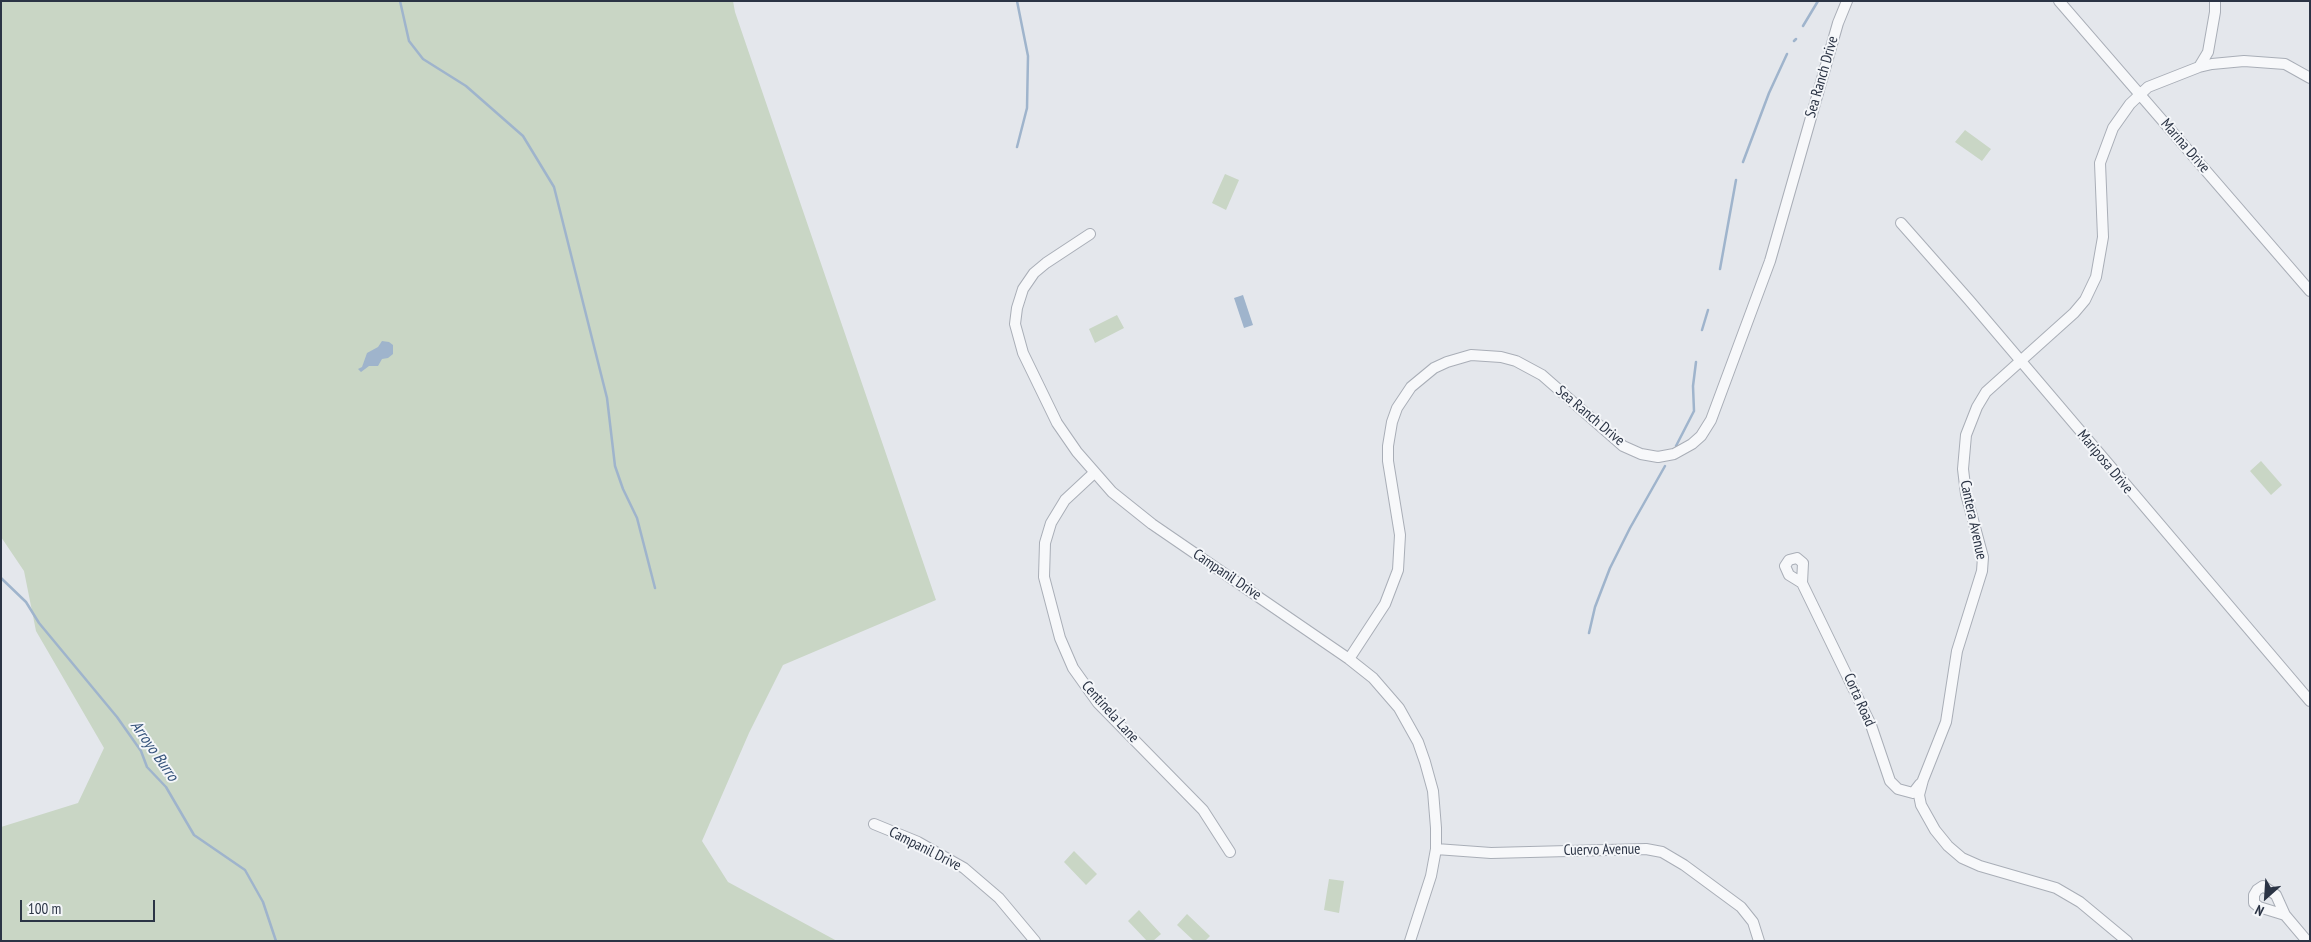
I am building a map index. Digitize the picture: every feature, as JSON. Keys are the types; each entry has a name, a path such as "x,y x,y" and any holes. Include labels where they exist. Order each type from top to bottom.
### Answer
{"street":[{"name":"Sea Ranch Drive","path":"1349,659 1385,604 1398,570 1400,535 1388,446 1392,422 1405,395 1422,377 1434,368 1447,362 1471,356 1486,355 1516,361 1542,375 1623,446 1651,456 1664,456 1684,450 1705,431 1770,261 1838,23 1847,1"},
{"name":"Marina Drive","path":"2059,1 2310,291"},
{"path":"2199,67 2208,52 2215,1"},
{"path":"2140,93 2148,87 2199,67 2244,61 2285,64 2310,78"},
{"name":"Cantera Avenue","path":"2127,941 2080,902 2056,888 1980,866 1962,858 1948,846 1924,813 1919,795 1946,722 1957,651 1982,571 1983,557 1966,494 1963,469 1966,436 1977,407 1986,392 2074,313 2085,300 2096,277 2103,237 2100,163 2113,128 2140,93"},
{"name":"Mariposa Drive","path":"1901,223 2310,701"},
{"name":"Campanil Drive","path":"1090,234 1034,273 1019,299 1015,324 1022,353 1057,423 1094,473 1112,492 1152,524 1349,659 1386,692 1409,724 1418,742 1433,791 1436,828 1436,849 1425,897 1410,941"},
{"name":"Centinela Lane","path":"1094,473 1072,492 1061,507 1051,523 1045,543 1044,577 1060,638 1073,668 1093,698 1203,810 1230,852"},
{"name":"Corta Road","path":"1802,582 1871,725 1890,781 1898,789 1913,793 1923,780"},
{"name":"Campanil Drive","path":"874,824 918,842 964,868 999,898 1036,941"},
{"name":"Cuervo Avenue","path":"1436,849 1491,853 1646,848 1662,852 1678,861 1741,907 1753,922 1759,941"},
{"path":"2285,915 2307,941"}],"green space":[{"path":"1,1 733,1 735,12 936,600 783,665 749,733 702,841 728,882 837,941 1,941 1,827 78,803 104,748 36,631 24,571 1,537"},
{"path":"1965,130 1991,149 1982,161 1955,142"},
{"path":"1225,174 1239,180 1226,210 1212,203"},
{"path":"1117,315 1124,328 1095,343 1089,329"},
{"path":"2261,461 2282,485 2271,495 2250,471"},
{"path":"1074,851 1097,874 1086,885 1064,862"},
{"path":"1329,879 1344,881 1339,913 1324,910"},
{"path":"1139,910 1161,934 1153,941 1147,941 1128,921"},
{"path":"1187,914 1210,936 1205,941 1194,941 1177,925"}],"water":[{"path":"1243,295 1253,325 1244,328 1234,298"},
{"path":"382,341 393,345 393,354 388,358 382,359 378,366 369,366 361,372 358,369 362,367 367,353 378,347"}],"waterway":[{"path":"400,1 409,41 423,59 466,86 523,136 554,187 607,398 615,466 623,489 637,518 655,588"},
{"path":"1017,1 1028,56 1027,108 1017,147"},
{"path":"1803,26 1818,1"},
{"path":"1743,162 1769,93 1787,54"},
{"path":"1720,269 1736,180"},
{"path":"1702,330 1708,310"},
{"path":"1676,446 1694,411 1693,386 1696,362"},
{"path":"1589,633 1595,607 1610,568 1665,466"},
{"name":"Arroyo Burro","path":"1,578 26,602 39,623 117,717 141,751 147,767 166,787 194,835 245,870 263,902 276,941"}]}
